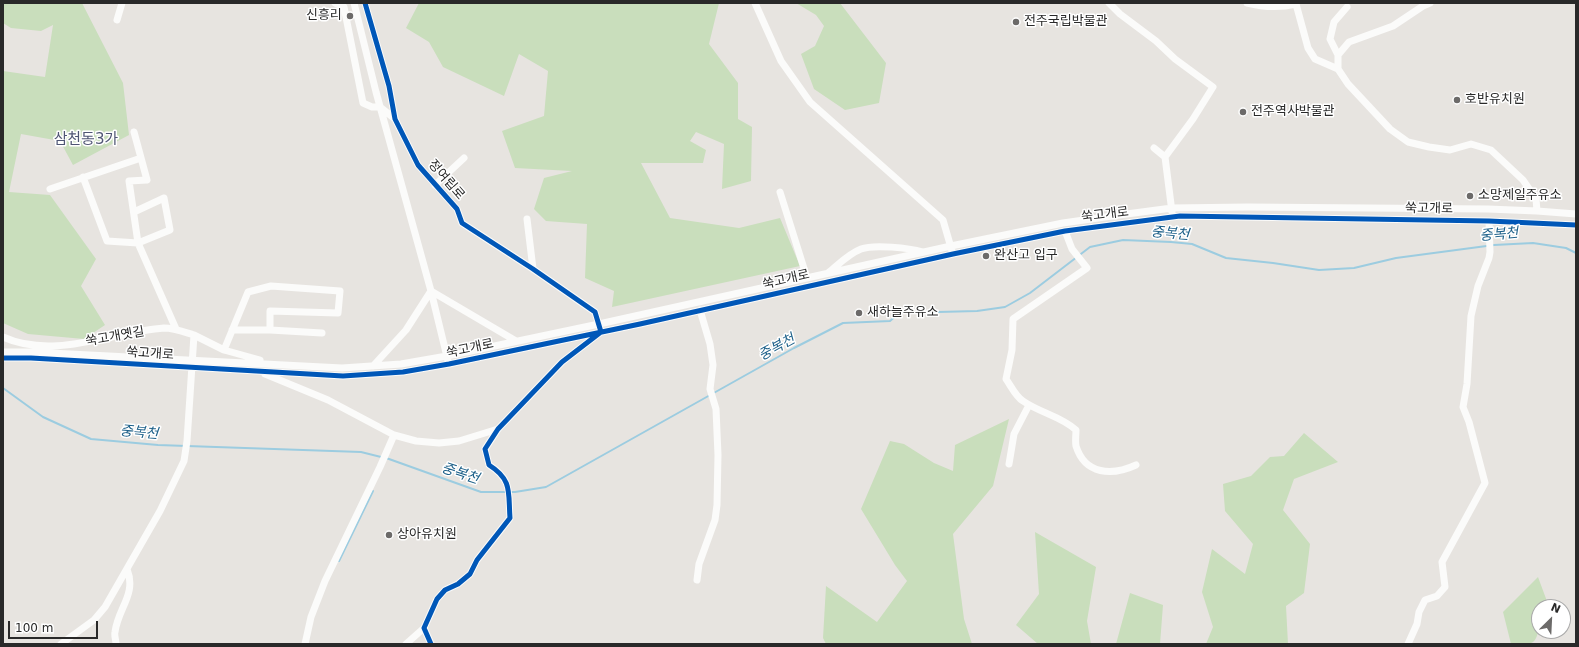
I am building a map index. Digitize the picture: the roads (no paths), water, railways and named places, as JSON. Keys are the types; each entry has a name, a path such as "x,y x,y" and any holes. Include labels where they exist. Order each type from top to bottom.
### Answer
{"street":[{"path":"117,20 122,3"},
{"path":"335,3 344,7 353,3 431,291 449,364"},
{"name":"정여립로","path":"365,3 390,86 396,119 418,165 457,209 462,223 533,269 595,312 601,332"},
{"path":"755,3 781,61 810,102 943,220 953,254"},
{"path":"1109,3 1174,59 1213,87 1194,119 1166,157 1173,217"},
{"path":"1246,3 1261,6 1284,7 1296,3 1308,48 1315,60 1338,69"},
{"path":"1338,55 1349,42 1393,26 1422,6 1430,3"},
{"path":"344,7 363,103 372,107 380,107 396,119"},
{"path":"1347,7 1334,22 1330,39 1338,55 1338,69 1348,84 1390,129 1408,142 1450,150 1471,144 1491,150 1523,180 1536,199 1536,211"},
{"path":"134,132 147,180 129,181 138,243 176,329"},
{"path":"1154,148 1166,157"},
{"path":"50,189 141,158"},
{"path":"436,184 464,158"},
{"path":"83,177 107,241 138,243 170,230 164,198 134,212"},
{"path":"780,192 807,278"},
{"name":"쑥고개로","path":"3,352 31,352 342,368 401,364 447,356 599,324 951,246 1063,223 1172,208 1248,207 1488,209 1576,214"},
{"name":"쑥고개로","path":"3,358 30,358 343,376 403,372 449,364 601,332 953,254 1065,231 1173,217 1241,216 1489,221 1576,225"},
{"path":"527,219 533,269"},
{"path":"1408,644 1417,624 1419,612 1424,600 1437,596 1444,587 1442,562 1485,483 1469,422 1463,407 1467,384 1471,316 1478,286 1490,252 1489,221"},
{"path":"1065,231 1072,249 1087,268 1014,319 1012,350 1006,379 1022,401 1070,424 1076,430 1076,444 1081,458 1093,468 1106,472 1124,471 1136,466"},
{"path":"827,274 844,259 861,249 882,247 925,252"},
{"path":"224,350 248,292 271,286 340,291 338,313 270,311 270,330"},
{"path":"431,291 516,341"},
{"path":"373,366 406,330 431,291"},
{"path":"697,580 699,564 715,520 717,505 718,455 716,409 710,389 713,365 710,344 700,310"},
{"name":"쑥고개옛길","path":"3,337 13,342 66,346 165,328 176,329 194,335 224,350 272,364"},
{"path":"232,330 270,330 322,333"},
{"path":"406,644 424,628 437,599 445,590 458,584 470,574 477,560 510,518 510,498 507,483 499,471 489,465 485,449 498,429 562,362 601,332"},
{"path":"61,644 94,620 105,607 160,511 184,461 187,441 194,335"},
{"path":"261,372 328,400 394,436 416,441 439,443 459,441 498,429"},
{"path":"1009,464 1014,434 1029,404"},
{"path":"305,644 311,617 325,581 394,436"},
{"path":"116,644 115,632 130,591 130,576 127,569"},
{"path":"424,628 431,644"}],"waterway":[{"name":"중복천","path":"3,388 43,417 91,439 158,445 361,452 389,459 481,492 515,492 546,487 794,348 843,323 890,321 899,313 977,311 1005,307 1030,293 1090,247 1123,240 1192,244 1226,258 1319,270 1354,268 1396,258 1494,245 1533,243 1566,248 1576,253"},
{"path":"339,561 373,491"}],"place":[{"name":"신흥리","path":"350,16"},
{"name":"전주국립박물관","path":"1016,22"},
{"name":"호반유치원","path":"1457,100"},
{"name":"전주역사박물관","path":"1243,112"},
{"name":"소망제일주유소","path":"1470,196"},
{"name":"완산고 입구","path":"986,256"},
{"name":"새하늘주유소","path":"859,313"},
{"name":"상아유치원","path":"389,535"}],"district":[{"name":"삼천동3가","path":"86,140"}]}
